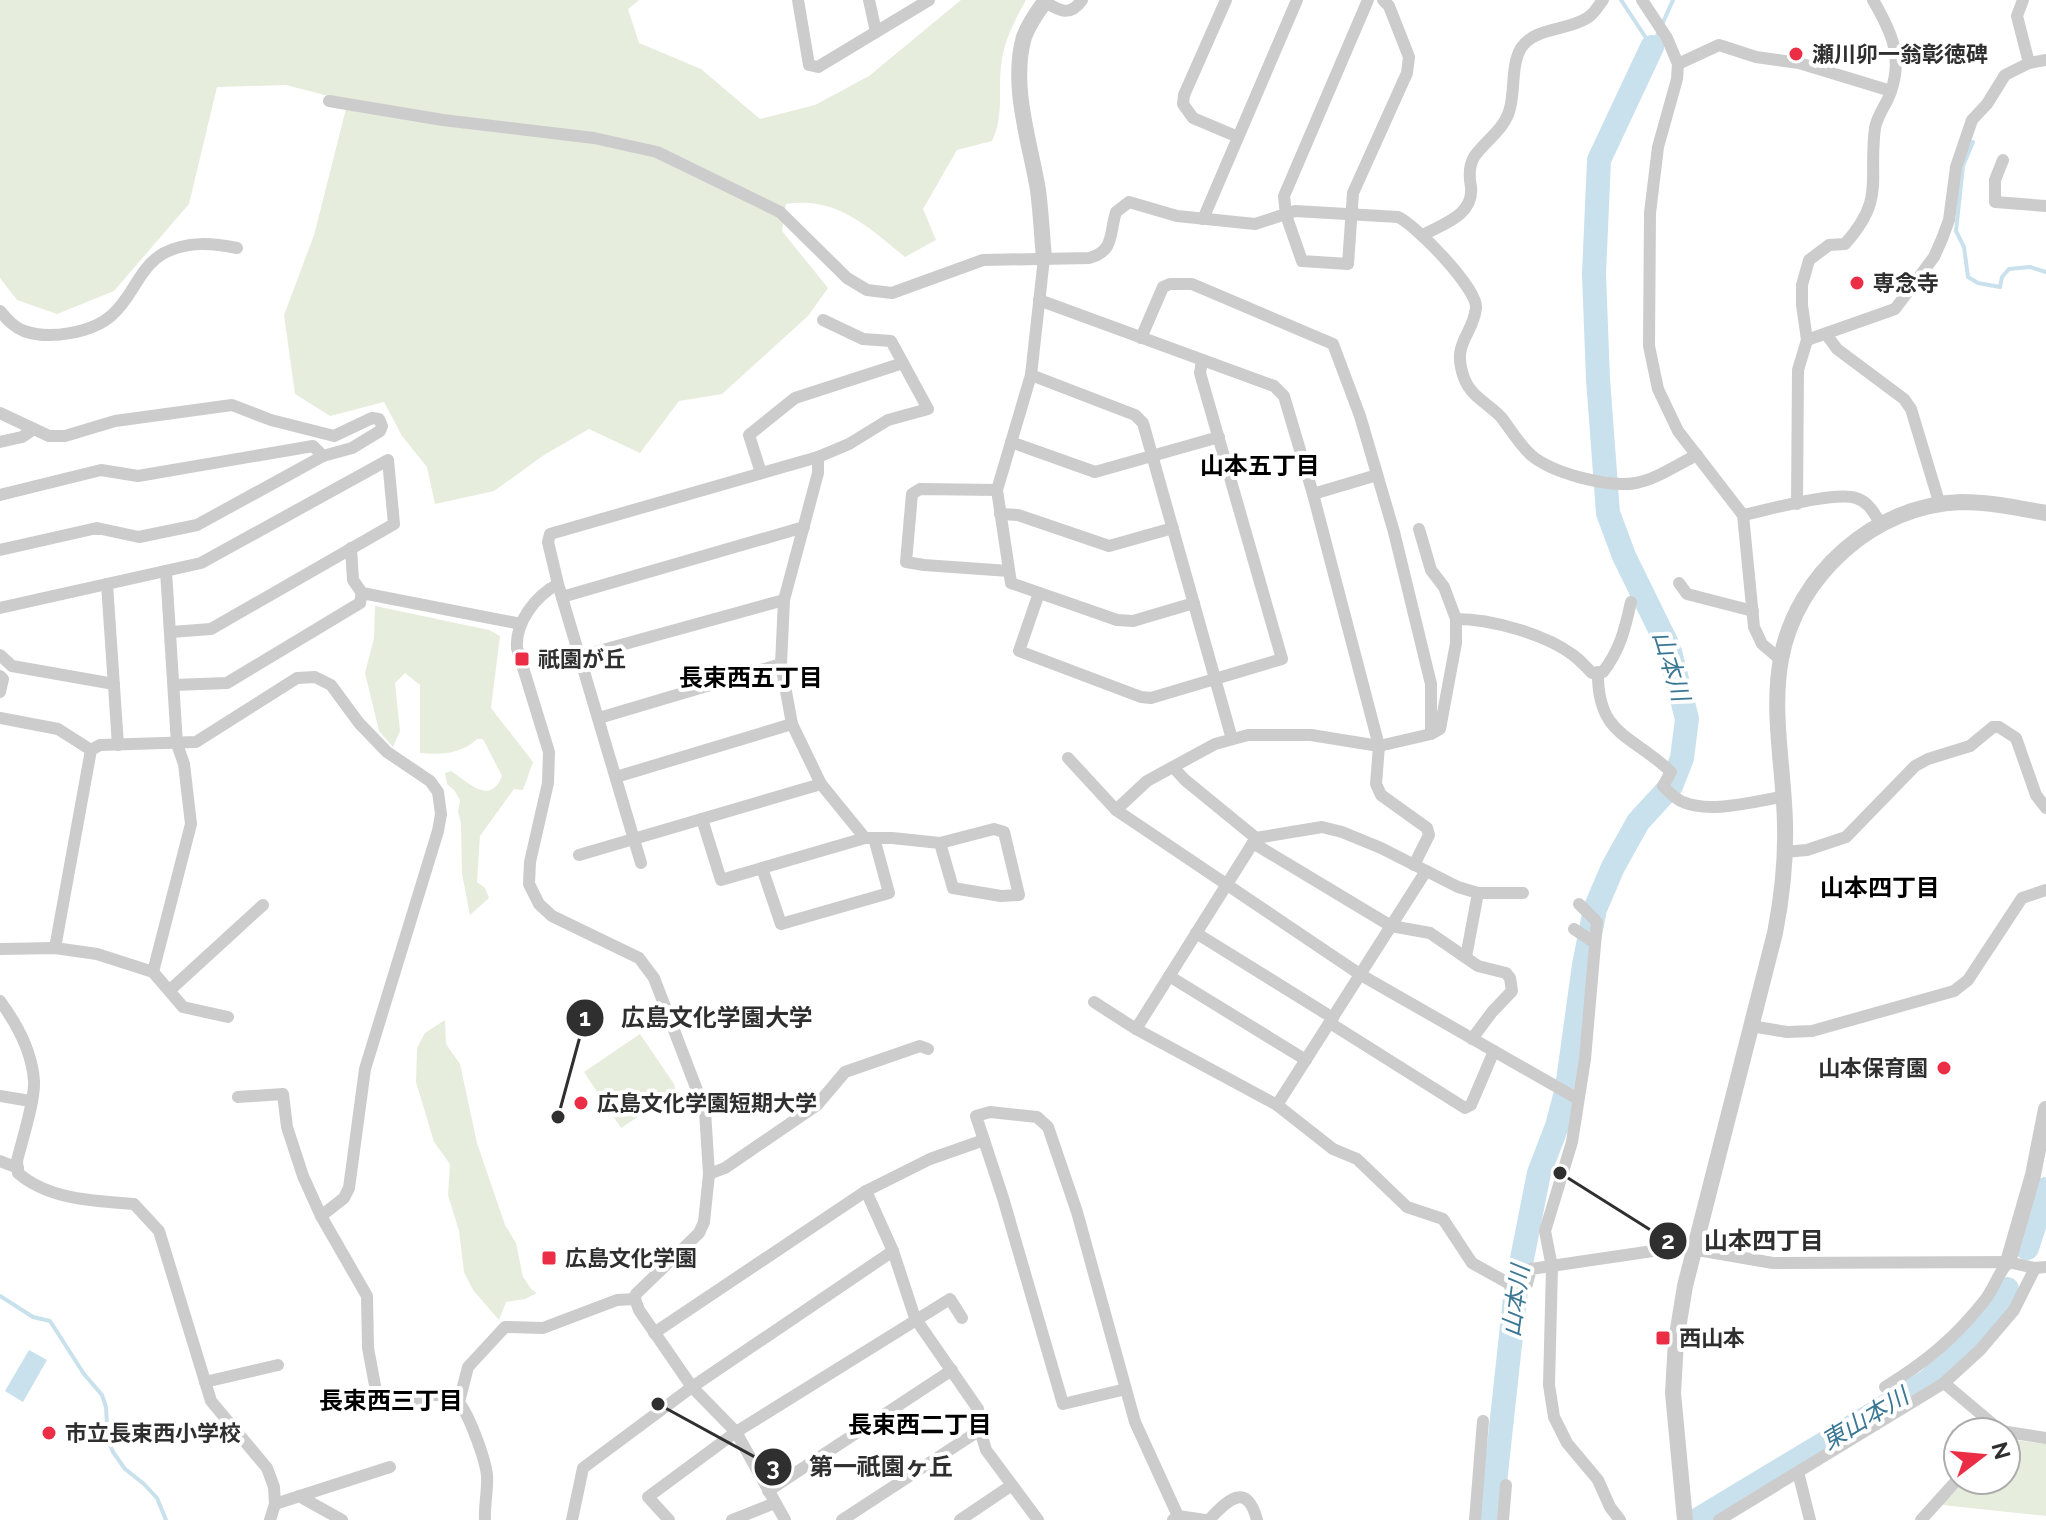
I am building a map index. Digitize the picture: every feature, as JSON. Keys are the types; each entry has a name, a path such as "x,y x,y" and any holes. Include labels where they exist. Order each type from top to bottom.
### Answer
{"street":[{"path":"798,0 809,65 818,67 929,0"},
{"path":"869,0 876,32"},
{"path":"1082,0 1069,13 1046,1 1034,16 1024,38 1020,71 1024,121 1038,191 1044,258 1031,375 997,490 1011,583 1117,620 1133,621 1194,603"},
{"path":"1226,0 1184,95 1183,104 1193,118 1238,137"},
{"path":"1203,219 1297,0"},
{"path":"1368,0 1284,196 1286,215 1302,261 1348,264 1353,193 1407,73 1409,57 1389,6 1383,0"},
{"path":"1423,235 1459,216 1468,206 1470,165 1506,120 1519,51 1540,34 1585,20 1603,0"},
{"path":"1642,0 1667,38 1678,64 1677,79 1658,147 1650,213 1649,346 1658,389 1678,431 1743,515 1754,627 1762,644 1781,660"},
{"path":"1797,504 1798,370 1807,340 1802,285 1809,260 1829,245 1845,244 1862,225 1871,206 1875,125 1891,91 1895,66 1893,35 1873,0"},
{"path":"2023,0 2017,16 2029,63"},
{"path":"1678,64 1719,45 1756,57 1799,63 1891,91"},
{"path":"1807,340 1895,309 1934,257 1949,220 1956,167 1972,120 1987,104 2005,75 2029,63 2046,60"},
{"path":"329,101 443,120 594,138 657,152 780,212 847,278 867,290 880,293 892,293 983,260 1089,258 1102,255 1109,246 1116,212 1129,202 1177,216 1255,224 1295,211 1398,217 1423,235 1476,302 1476,311 1459,357 1464,380 1473,395 1499,416 1516,440 1542,463 1574,476 1635,484 1697,455"},
{"path":"2003,160 1995,180 1995,202 2046,206"},
{"path":"0,311 11,324 26,332 58,335 81,331 112,316 141,274 163,254 189,244 215,243 237,248"},
{"path":"1141,338 1163,287 1192,284 1333,344 1360,416 1394,532 1431,684 1431,734"},
{"path":"1039,300 1274,386 1284,396 1379,746 1376,784 1381,795 1427,828 1429,835 1414,865"},
{"path":"641,863 558,584 548,542 550,534 818,457 849,444 888,420 928,409 891,341 863,339 823,320"},
{"path":"1826,334 1837,349 1904,399 1911,409 1940,505"},
{"path":"1039,593 1019,651 1151,698 1282,659 1200,373 1202,360"},
{"path":"761,473 749,435 795,398 903,363"},
{"path":"1031,375 1135,415 1143,423 1232,739"},
{"path":"0,413 49,436 65,436 115,421 232,405 271,420 334,436 372,418 379,419 382,426 380,431 352,448 323,456 197,525 139,537 97,528 0,550"},
{"path":"0,442 22,437 34,429"},
{"path":"1011,442 1095,472 1219,437"},
{"path":"0,495 101,470 138,476 313,446 323,456"},
{"path":"762,868 781,924 889,893 869,838 821,784 792,724 781,664 784,600 818,473 818,457"},
{"path":"0,608 201,563 388,460 394,524 211,629 171,632"},
{"path":"1313,494 1377,475"},
{"path":"997,490 920,489 912,494 906,562 1009,571"},
{"path":"1743,515 1831,497 1856,498 1873,509 1881,525"},
{"path":"1685,1517 1673,1393 1678,1328 1685,1286 1775,933 1783,888 1779,693 1781,660 1789,631 1801,602 1821,574 1847,548 1881,525 1905,514 1940,505 1983,503 2046,513"},
{"path":"1000,514 1018,515 1109,546 1173,528"},
{"path":"562,597 804,527"},
{"path":"1116,810 1147,781 1215,744 1248,735 1311,735 1379,746 1431,734 1440,729 1456,643 1456,619 1444,587 1431,570 1419,529"},
{"path":"351,548 353,580 362,593 521,624"},
{"path":"153,972 191,824 184,764 177,744 166,571"},
{"path":"1679,583 1687,594 1753,611"},
{"path":"107,584 118,745"},
{"path":"558,584 544,591 516,631 517,648 549,752 548,783 530,862 529,884 539,904 552,916 639,958 654,978 705,1111 709,1174 704,1222 699,1233 636,1294 635,1299 654,1333 692,1387 736,1432 785,1520"},
{"path":"174,685 227,683 360,603 362,593"},
{"path":"581,656 784,600"},
{"path":"1456,619 1500,625 1551,643 1574,655 1592,673 1603,672 1622,641 1631,602"},
{"path":"0,655 12,666 114,684"},
{"path":"599,718 781,664"},
{"path":"1598,672 1602,709 1611,724 1623,737 1653,754 1671,772 1663,786 1677,799 1710,806 1783,797"},
{"path":"0,676 3,679 0,692"},
{"path":"91,750 100,745 196,742 297,678 315,677 331,685 359,723 387,752 430,781 438,792 441,814 438,831 365,1069 349,1188 344,1198 321,1216"},
{"path":"0,718 58,729 91,750"},
{"path":"616,777 792,724"},
{"path":"1784,852 1807,850 1846,837 1915,766 1970,746 1993,727 1999,727 2016,738 2036,795 2046,808"},
{"path":"55,948 91,750"},
{"path":"1068,758 1116,810 1361,975 1578,1099"},
{"path":"1173,767 1254,840 1391,926 1430,933 1478,966 1506,973 1512,991 1472,1039"},
{"path":"579,855 821,784"},
{"path":"702,819 721,880 869,838 940,843 994,829 1004,832 1019,895 1001,896 953,888 940,843"},
{"path":"1136,1029 1254,840 1322,827 1342,832 1458,887 1478,893 1523,893"},
{"path":"1277,1105 1426,871"},
{"path":"1751,1026 1787,1032 1812,1031 1954,991 1968,980 2022,898 2046,890"},
{"path":"1466,957 1478,893"},
{"path":"1579,904 1597,922 1585,1059 1572,1142 1545,1231 1552,1267 1549,1385 1554,1417 1567,1443 1598,1480 1610,1507 1620,1520"},
{"path":"170,990 263,905"},
{"path":"1574,929 1595,943"},
{"path":"1196,933 1465,1108 1471,1105 1494,1051"},
{"path":"0,949 55,948 97,954 153,972 183,1007 228,1017"},
{"path":"1169,976 1306,1060"},
{"path":"0,1001 11,1015 27,1049 34,1083 18,1173 29,1182 80,1200 134,1204 159,1231 211,1401 267,1468 274,1487 275,1504 270,1520"},
{"path":"1094,1002 1136,1029 1277,1105 1333,1149 1357,1159 1407,1207 1443,1219 1472,1263 1508,1283 1527,1284 1531,1269 1680,1247 1773,1263 2008,1262 2040,1267 2014,1310 1980,1350 1944,1383 1719,1520"},
{"path":"709,1174 725,1168 817,1105 845,1072 920,1046 928,1049"},
{"path":"238,1097 283,1094 287,1127 303,1176 321,1216 367,1296 368,1348 377,1396 385,1405 401,1407 437,1395 459,1402 487,1474 485,1520"},
{"path":"0,1096 30,1101"},
{"path":"1885,1387 1927,1360 1960,1330 1988,1296 1998,1274 2008,1262 2033,1175 2046,1109"},
{"path":"1126,1389 1063,1404 976,1116 990,1112 1037,1117 1048,1127 1077,1212 1126,1389 1135,1422 1175,1518 1207,1520 1228,1500 1238,1498 1248,1500 1254,1507 1257,1520"},
{"path":"654,1333 866,1191 930,1159 984,1140"},
{"path":"0,1161 18,1168"},
{"path":"866,1191 893,1251 915,1318 978,1409 986,1450 1038,1520"},
{"path":"572,1520 583,1468 692,1387 893,1251"},
{"path":"459,1402 468,1367 505,1327 543,1328 617,1300 635,1299"},
{"path":"669,1520 648,1497 736,1432 950,1299 962,1318"},
{"path":"205,1382 278,1365"},
{"path":"768,1491 952,1370"},
{"path":"1944,1383 1982,1416"},
{"path":"1475,1520 1483,1421"},
{"path":"842,1520 980,1430"},
{"path":"2022,1435 2046,1438"},
{"path":"275,1504 390,1467"},
{"path":"1798,1472 1810,1520"},
{"path":"960,1520 1012,1485"},
{"path":"1503,1520 1506,1485"},
{"path":"299,1496 342,1520"},
{"path":"1921,1520 1943,1496"},
{"path":"732,1520 775,1503"}],"green space":[{"path":"0,0 639,0 628,9 639,43 701,69 760,119 815,105 869,76 961,0 1026,0 1003,51 1000,111 992,141 957,150 923,209 936,240 905,257 865,225 836,209 804,203 786,204 782,231 828,288 808,316 722,394 679,401 640,453 589,429 544,455 494,491 435,504 427,467 402,436 384,402 330,416 295,394 284,315 314,235 348,101 286,85 217,87 189,204 114,291 57,314 17,300 0,278"},
{"path":"375,606 489,630 500,636 491,708 533,762 523,790 514,789 480,836 477,882 485,888 489,898 470,915 462,874 460,800 447,784 445,773 451,771 485,791 492,790 502,776 483,739 450,752 420,753 420,685 405,673 395,683 400,731 393,747 379,731 365,673 374,638"},
{"path":"445,1020 446,1044 460,1064 477,1143 505,1225 516,1243 523,1277 537,1293 525,1299 506,1302 499,1320 473,1290 464,1272 459,1231 448,1195 450,1164 434,1142 416,1082 417,1048 425,1033"},
{"path":"640,1034 674,1084 676,1092 621,1128 584,1072"},
{"path":"2022,1441 2046,1444 2046,1516 1942,1505 1951,1496 2022,1496"}],"water":[{"path":"29,1350 47,1360 23,1402 5,1391"}],"waterway":[{"name":"山本川","path":"1621,0 1652,47"},
{"path":"1652,47 1673,0"},
{"name":"山本川","path":"1491,1520 1516,1289 1539,1173 1567,1088 1595,909 1613,867 1638,822 1671,786 1682,758 1687,719 1669,648 1624,556 1608,513 1598,379 1594,274 1599,160 1652,47"},
{"name":"東山本川","path":"1973,142 1963,166 1956,231 1964,247 1968,277 1978,283 2000,287 2002,277 2009,269 2030,267 2046,272"},
{"name":"東山本川","path":"2027,1248 2046,1189"},
{"name":"東山本川","path":"1697,1520 1928,1381 1983,1327 2007,1289"},
{"path":"0,1296 33,1317 50,1321 84,1374 102,1395 108,1440 113,1452 125,1469 157,1498 166,1520"}],"place":[{"name":"瀬川卯一翁彰徳碑","path":"1796,54"},
{"name":"専念寺","path":"1857,283"},
{"name":"祇園が丘","path":"522,659"},
{"name":"山本保育園","path":"1944,1068"},
{"name":"広島文化学園短期大学","path":"581,1103"},
{"name":"広島文化学園大学","path":"558,1117"},
{"name":"山本四丁目","path":"1560,1173"},
{"name":"広島文化学園","path":"549,1258"},
{"name":"西山本","path":"1663,1338"},
{"name":"第一祇園ヶ丘","path":"658,1404"},
{"name":"市立長束西小学校","path":"49,1433"}],"district":[{"name":"山本五丁目","path":"1260,466"},
{"name":"長束西五丁目","path":"751,678"},
{"name":"山本四丁目","path":"1880,888"},
{"name":"長束西三丁目","path":"391,1401"},
{"name":"長束西二丁目","path":"920,1425"}]}
